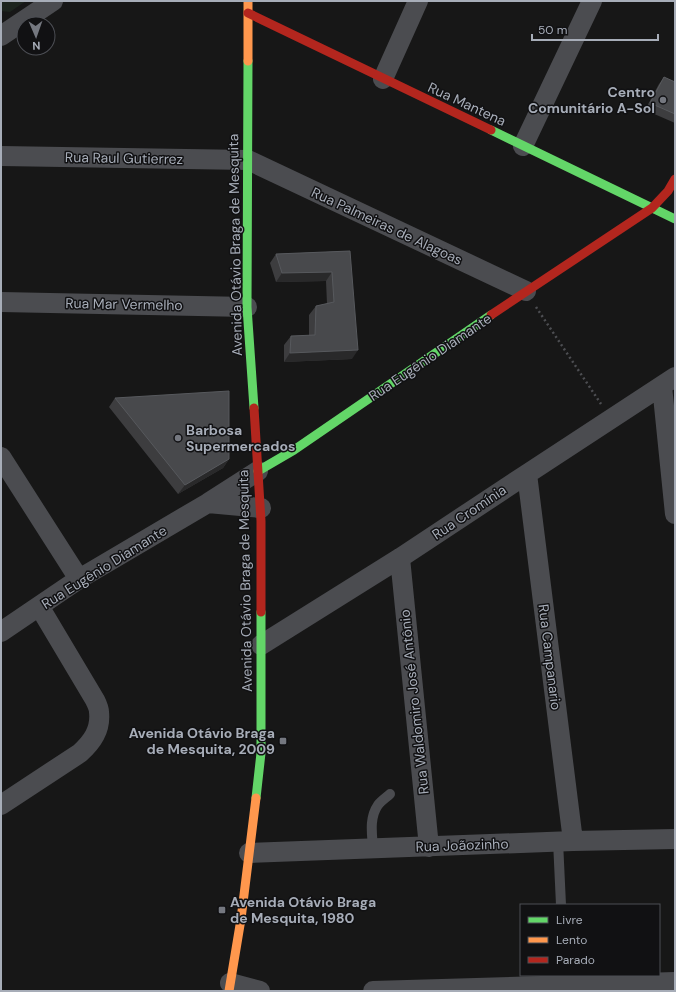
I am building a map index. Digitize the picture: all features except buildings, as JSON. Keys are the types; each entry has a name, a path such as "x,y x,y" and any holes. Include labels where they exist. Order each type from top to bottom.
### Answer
{"main road":[{"name":"Avenida Otávio Braga de Mesquita","path":"234,988 261,753 261,508 247,307 248,1"},
{"name":"Rua Mantena","path":"248,13 675,218"},
{"name":"Rua Eugênio Diamante","path":"258,471 294,450 652,208 668,191 675,179"}],"street":[{"path":"31,16 53,1"},
{"path":"383,79 418,1"},
{"path":"523,146 592,1"},
{"path":"1,20 16,20"},
{"path":"1,36 16,26"},
{"name":"Rua Raul Gutierrez","path":"1,156 248,160"},
{"name":"Rua Palmeiras de Alagoas","path":"248,160 526,292"},
{"name":"Rua Mar Vermelho","path":"1,302 247,307"},
{"path":"668,381 675,514"},
{"name":"Rua Cromínia","path":"261,645 400,558 668,381"},
{"path":"1,457 79,579"},
{"name":"Rua Eugênio Diamante","path":"1,632 79,579 208,503 258,471"},
{"name":"Rua Campanario","path":"527,474 566,841"},
{"path":"208,503 261,508"},
{"name":"Rua Waldomiro José Antônio","path":"400,558 429,847"},
{"path":"1,805 80,753 90,744 97,732 99,724 100,712 95,700 39,606"},
{"name":"Rua Joãozinho","path":"249,853 566,841 675,839"},
{"path":"373,991 434,990 564,984 675,982"},
{"path":"234,988 260,991"}],"lane":[{"path":"373,848 371,831 372,818 379,805 390,794"},
{"path":"561,904 566,841"}],"path":[{"path":"526,292 611,419"}],"shaded area":[{"path":"1,1 26,1 10,12 1,11"}],"traffic: fast":[{"path":"248,61 247,307 254,408"},
{"path":"491,130 675,219"},
{"path":"258,471 294,450 491,315"},
{"path":"256,798 261,753 261,612"}],"traffic: slow":[{"path":"248,1 248,61"},
{"path":"229,991 241,919 256,798"}],"traffic: jam":[{"path":"248,13 491,130"},
{"path":"491,315 652,208 668,191 675,179"},
{"path":"254,408 261,521 261,612"}],"place":[{"name":"Centro Comunitário A-Sol","path":"663,100"},
{"name":"Barbosa Supermercados","path":"178,438"},
{"name":"Avenida Otávio Braga de Mesquita, 2009","path":"283,741"},
{"name":"Avenida Otávio Braga de Mesquita, 1980","path":"222,910"}]}
